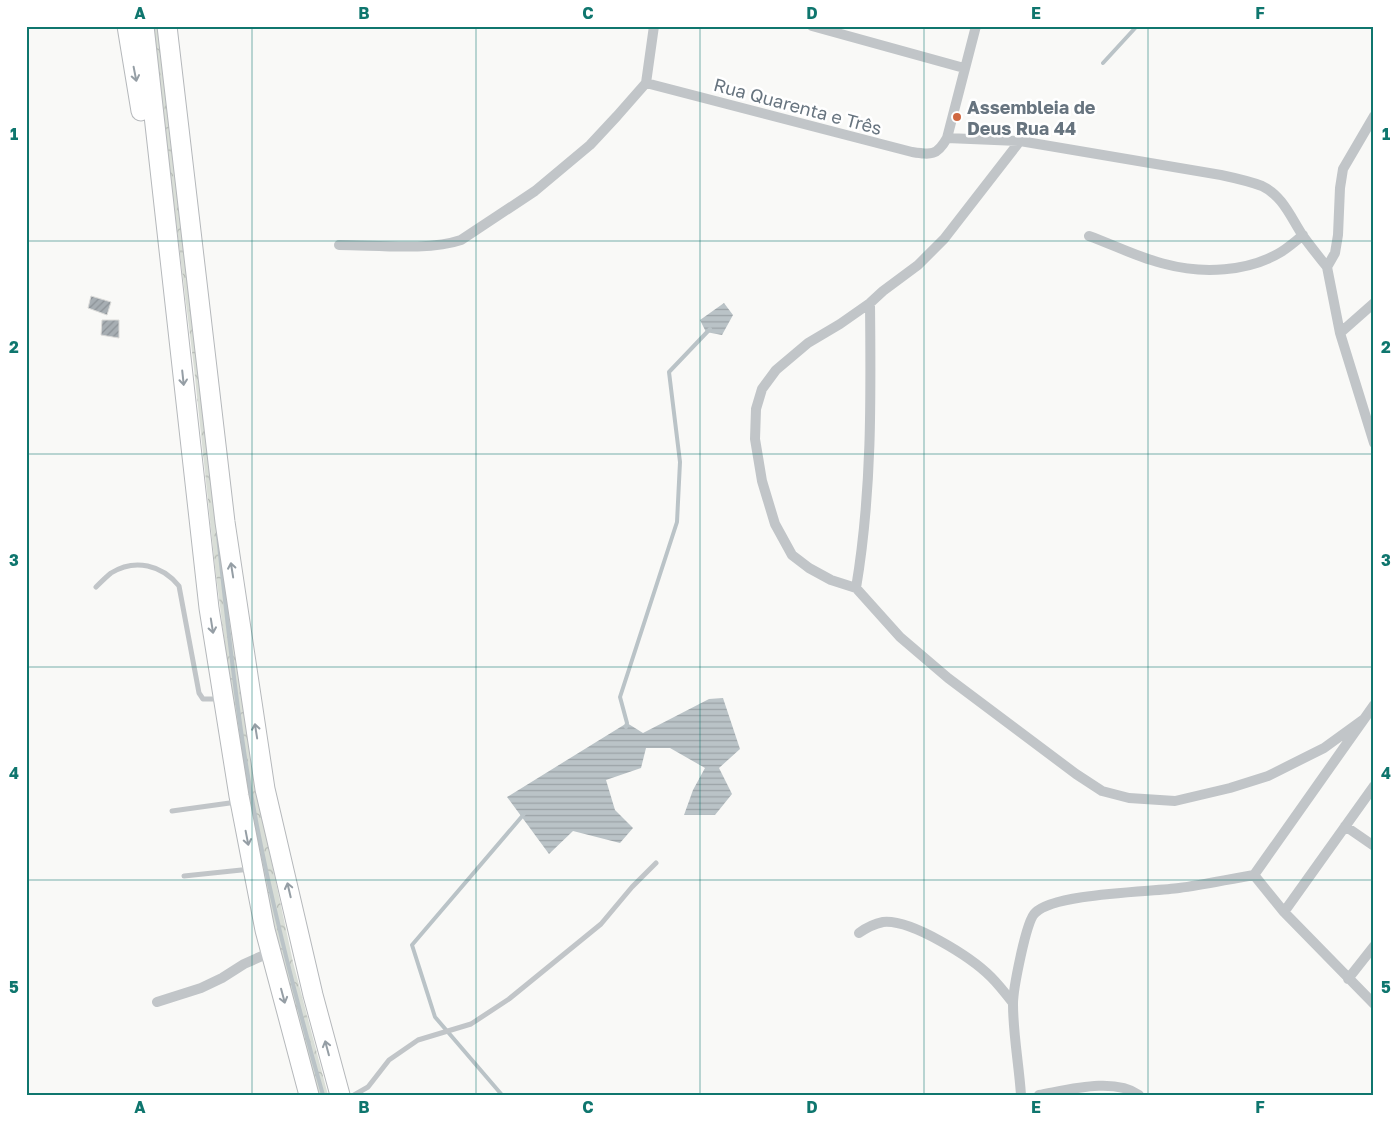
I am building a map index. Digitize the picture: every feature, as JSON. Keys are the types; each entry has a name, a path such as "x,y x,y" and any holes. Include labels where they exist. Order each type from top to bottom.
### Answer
{"highway":[{"path":"127,26 178,329"},
{"path":"144,26 209,608 223,699 240,802 271,952 309,1095"},
{"path":"168,26 225,522 265,789 313,995 340,1095"},
{"path":"303,1075 305,1095"}],"street":[{"path":"339,245 433,246 449,244 461,240 535,191 590,145 646,83 654,26"},
{"path":"812,26 964,68"},
{"path":"976,26 947,138 1020,141 1211,173 1264,187 1279,199 1326,267 1340,333 1374,443"},
{"name":"Rua Quarenta e Três","path":"646,83 912,152 934,153 942,148 947,138"},
{"path":"1326,267 1335,253 1338,236 1340,188 1343,169 1374,116"},
{"path":"1020,141 944,239 918,265 882,291 870,303 808,343 776,370 762,389 756,408 755,439 762,481 774,524 792,555 809,568 831,580 856,588 900,637 948,678 1076,774 1102,791 1129,798 1175,801 1230,788 1268,776 1324,748 1364,719"},
{"path":"1089,236 1163,264 1186,268 1211,269 1249,266 1281,252 1303,235"},
{"path":"856,588 862,550 872,408 870,303"},
{"path":"1340,333 1374,303"},
{"path":"1021,1095 1013,1003 1026,932 1033,914 1040,908 1057,902 1102,895 1180,888 1254,875 1374,704"},
{"path":"1284,912 1374,786"},
{"path":"1345,826 1374,846"},
{"path":"1254,875 1284,912 1374,1004"},
{"path":"859,933 871,925 885,922 909,927 945,943 990,976 1013,1003"},
{"path":"1348,979 1374,946"},
{"path":"157,1002 201,988 222,978 244,964 271,952"},
{"path":"1039,1095 1085,1087 1113,1085 1139,1095"}],"lane":[{"path":"96,587 111,574 123,567 137,565 150,566 172,577 178,586 199,693 204,699 223,699"},
{"path":"172,811 240,802"},
{"path":"354,1095 368,1087 389,1060 418,1040 471,1024 510,999 601,924 632,887 656,864"},
{"path":"184,876 253,869"}],"green space":[{"path":"152,26 165,26 254,769 293,962 328,1095 317,1095 279,960 256,849 228,669 215,567 194,368"}],"shaded area":[{"path":"724,303 733,315 722,335 706,332 700,320"},
{"path":"723,698 740,749 719,768 732,794 715,815 684,815 693,790 705,768 670,748 646,748 641,768 606,780 615,810 633,828 620,843 573,831 549,854 507,797 627,723 643,733 709,699"}],"building":[{"path":"91,296 111,302 107,315 88,308"},
{"path":"102,320 119,320 119,338 101,335"}],"waterway":[{"path":"1103,63 1137,26"},
{"path":"626,727 627,723 620,697 677,522 680,462 669,372 710,329"},
{"path":"218,535 234,678 253,806 280,931 323,1095"},
{"path":"502,1095 435,1017 412,945 524,814"}],"place":[{"name":"Assembleia de Deus Rua 44","path":"957,117"}]}
